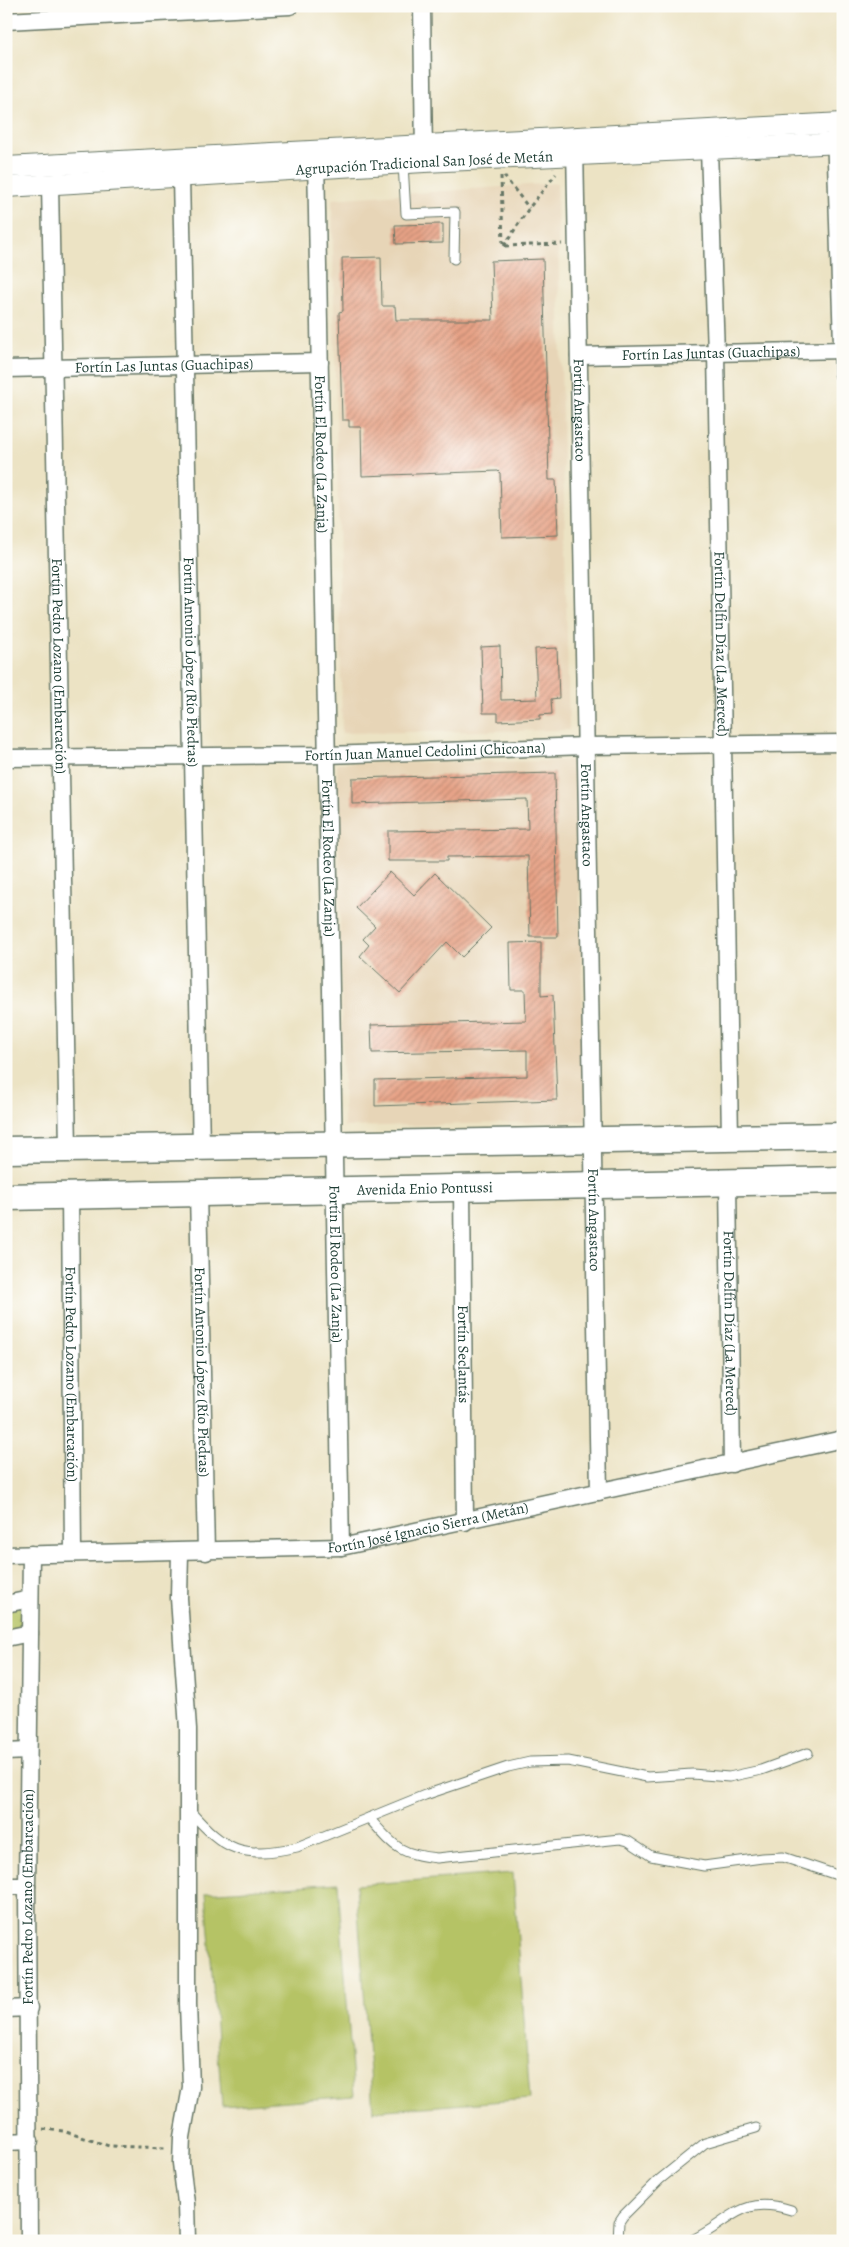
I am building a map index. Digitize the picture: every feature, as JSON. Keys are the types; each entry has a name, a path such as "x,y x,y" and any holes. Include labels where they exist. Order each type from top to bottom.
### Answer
{"main road":[{"path":"6,1150 843,1136"},
{"name":"Avenida Enio Pontussi","path":"6,1197 843,1180"}],"street":[{"path":"6,21 290,6"},
{"path":"422,6 424,154"},
{"path":"839,123 843,374"},
{"name":"Agrupación Tradicional San José de Metán","path":"6,167 316,160 575,147 839,123"},
{"name":"Agrupación Tradicional San José de Metán","path":"575,147 710,150 839,144"},
{"name":"Fortín Angastaco","path":"575,147 570,243 579,356 599,1492"},
{"name":"Fortín Delfín Díaz (La Merced)","path":"710,150 716,353 730,1137"},
{"name":"Agrupación Tradicional San José de Metán","path":"6,187 181,177 316,160 404,164 424,154"},
{"name":"Fortín El Rodeo (La Zanja)","path":"316,160 341,1548"},
{"name":"Fortín Antonio López (Río Piedras)","path":"181,177 201,1146"},
{"name":"Fortín Pedro Lozano (Embarcación)","path":"50,184 55,368 68,1148"},
{"name":"Fortín Las Juntas (Guachipas)","path":"579,356 842,350"},
{"name":"Fortín Las Juntas (Guachipas)","path":"6,369 320,362"},
{"name":"Fortín Juan Manuel Cedolini (Chicoana)","path":"6,758 327,755 586,746 843,743"},
{"name":"Fortín Delfín Díaz (La Merced)","path":"728,1183 732,1464"},
{"name":"Fortín Seclantás","path":"462,1188 465,1522"},
{"name":"Fortín Antonio López (Río Piedras)","path":"198,1192 206,1552"},
{"name":"Fortín Pedro Lozano (Embarcación)","path":"70,1195 73,1552"},
{"name":"Fortín José Ignacio Sierra (Metán)","path":"6,1555 73,1552 206,1552 341,1548 843,1439"},
{"path":"180,1552 178,1598 188,1729 187,1808 191,2088 181,2148 187,2241"},
{"name":"Fortín Pedro Lozano (Embarcación)","path":"29,2241 30,2135 27,1886 31,1554"},
{"path":"6,1604 30,1599"},
{"path":"6,1638 30,1633"},
{"path":"6,1752 28,1750"},
{"path":"6,1886 27,1886"},
{"path":"6,2009 29,2008"},
{"path":"6,2142 30,2135"}],"lane":[{"path":"404,164 406,214 454,212 454,259"},
{"path":"187,1808 208,1832 222,1844 238,1850 260,1853 297,1847 425,1795 508,1767 530,1762 568,1761 647,1777 692,1774 729,1777 761,1770 808,1753"},
{"path":"369,1818 396,1848 408,1854 422,1857 437,1858 620,1839 628,1841 651,1856 704,1866 783,1857 843,1877"},
{"path":"618,2241 619,2222 659,2180 697,2149 716,2138 756,2128"},
{"path":"690,2241 748,2206 760,2205 791,2210"}],"path":[{"path":"549,171 559,171"},
{"path":"503,246 529,208 559,171"},
{"path":"559,171 560,180"},
{"path":"500,172 503,246"},
{"path":"500,172 529,208"},
{"path":"500,172 510,172"},
{"path":"562,234 570,243"},
{"path":"503,246 570,243"},
{"path":"30,2135 63,2131 109,2146 181,2148"}],"shaded area":[{"path":"557,183 569,730 342,733 332,199"},
{"path":"576,761 586,1121 344,1127 337,763"}],"green space":[{"path":"30,1601 30,1633 6,1637 6,1606"},
{"path":"513,1873 530,2099 373,2111 356,1885"},
{"path":"338,1883 354,2096 222,2106 206,1893"}],"building":[{"path":"443,224 443,243 396,244 395,225"},
{"path":"381,257 382,306 395,306 396,320 493,320 491,261 543,259 549,480 556,480 558,535 502,537 500,473 498,471 362,476 361,427 349,427 349,420 342,420 339,312 343,311 342,258"},
{"path":"500,646 501,700 537,699 535,649 557,648 559,698 551,699 552,714 540,715 540,719 498,721 498,713 483,713 481,647"},
{"path":"555,773 558,937 530,937 528,856 447,857 447,861 388,861 388,831 528,829 527,799 352,804 352,778"},
{"path":"390,872 414,895 435,873 491,928 462,957 447,942 400,993 360,956 369,945 363,939 375,926 356,908"},
{"path":"541,942 541,996 553,995 557,1100 375,1106 375,1080 527,1076 527,1050 372,1053 371,1025 526,1021 525,990 511,990 510,943"}]}
